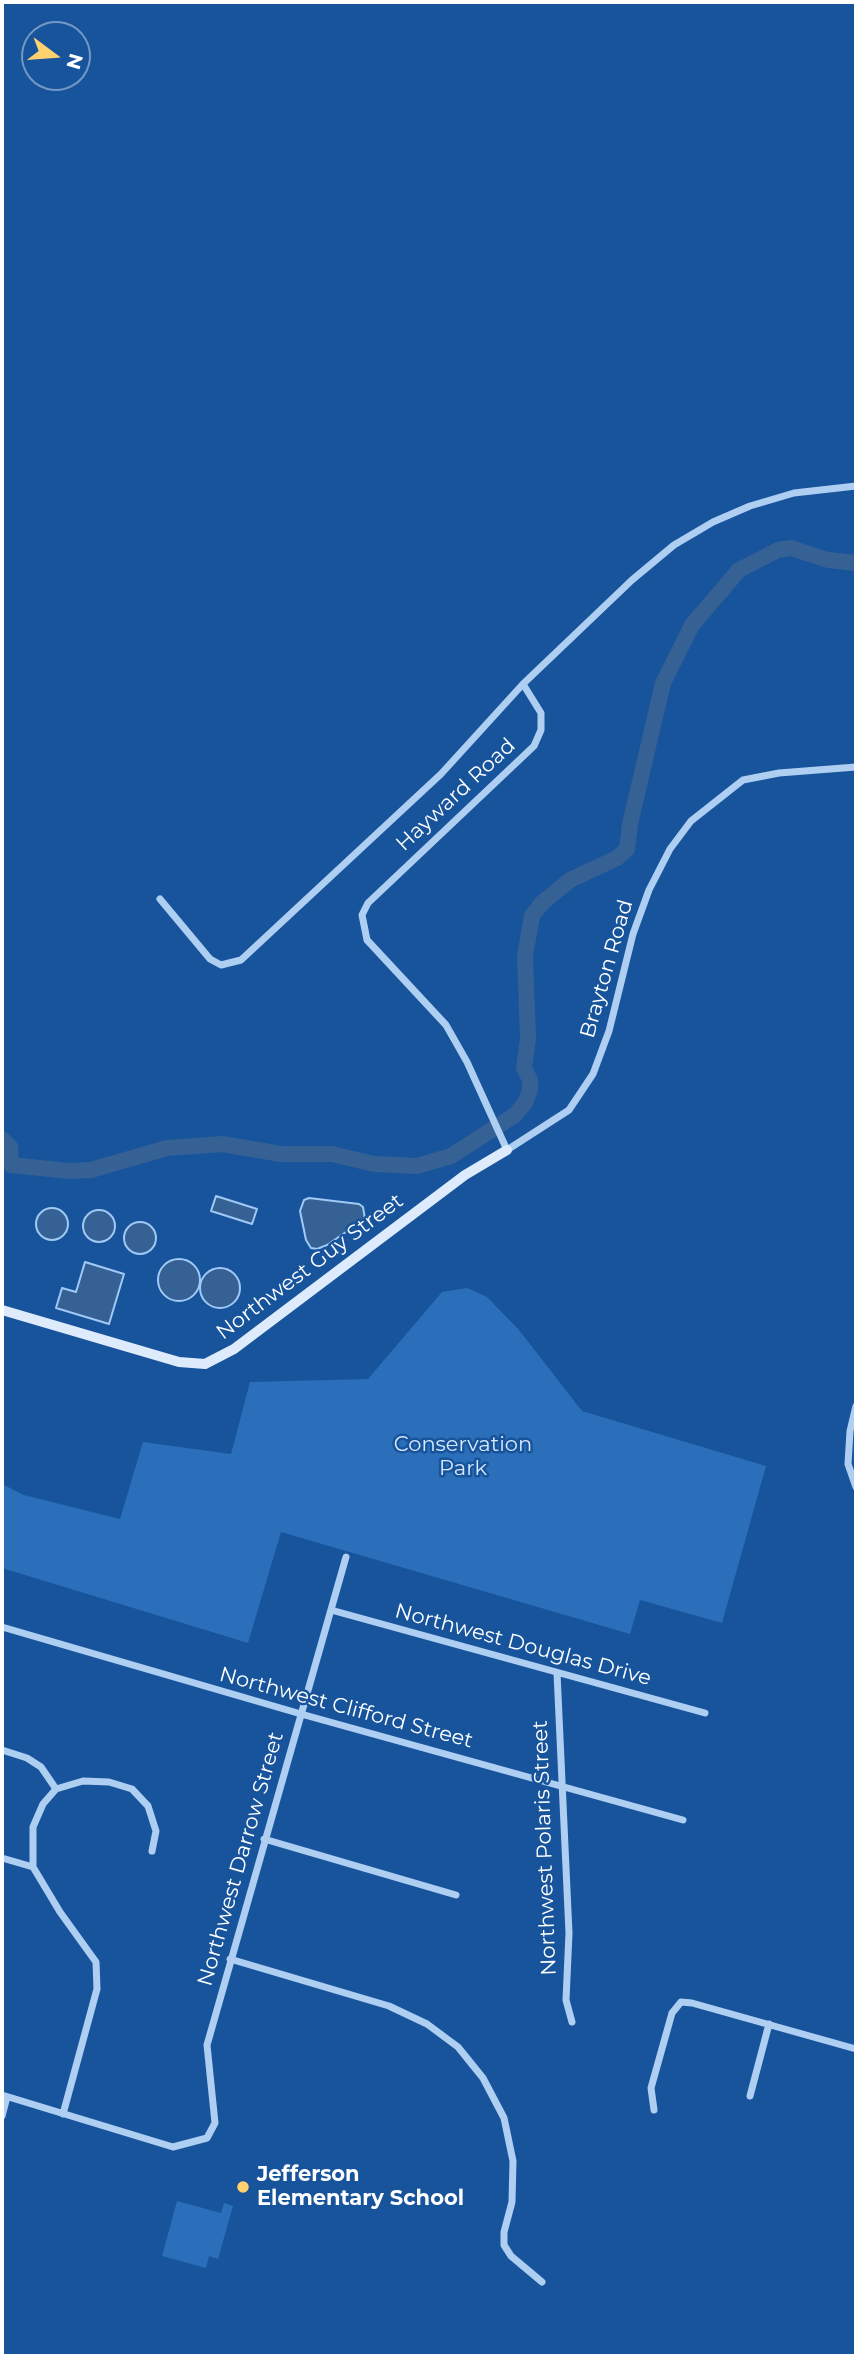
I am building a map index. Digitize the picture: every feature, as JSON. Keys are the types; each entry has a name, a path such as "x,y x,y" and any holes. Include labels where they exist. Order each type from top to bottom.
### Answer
{"street":[{"path":"160,899 210,959 221,965 241,960 441,774 523,684 632,580 694,533 750,506 783,496 856,486"},
{"name":"Hayward Road","path":"507,1150 467,1062 446,1026 368,940 362,915 368,903 534,746 541,730 541,713 523,684"},
{"name":"Brayton Road","path":"507,1150 569,1110 593,1074 609,1031 633,934 649,890 670,849 691,821 743,780 779,773 856,767"},
{"name":"Northwest Guy Street","path":"2,1310 178,1362 205,1364 234,1349 465,1175 507,1150"},
{"path":"856,1406 850,1430 848,1464 856,1487"},
{"name":"Northwest Darrow Street","path":"63,2114 173,2147 207,2138 215,2123 207,2045 345,1557"},
{"name":"Northwest Douglas Drive","path":"331,1610 705,1713"},
{"name":"Northwest Clifford Street","path":"2,1627 300,1714 682,1820"},
{"name":"Northwest Polaris Street","path":"557,1673 569,1933 566,2000 572,2022"},
{"path":"2,1750 27,1758 41,1768 56,1789"},
{"path":"2,2116 5,2096 63,2114 96,1989 96,1962 60,1912 33,1867 33,1826 43,1804 56,1789 83,1781 108,1782 132,1789 148,1806 156,1831 152,1851"},
{"path":"264,1839 456,1895"},
{"path":"2,1858 33,1867"},
{"path":"230,1959 389,2006 427,2024 458,2048 484,2078 504,2118 513,2161 512,2202 505,2245 511,2256 542,2282"},
{"path":"654,2110 651,2088 673,2012 681,2003 692,2003 856,2049"},
{"path":"750,2096 769,2024"}],"green space":[{"name":"Conservation Park","path":"467,1288 487,1297 519,1330 582,1411 766,1466 722,1623 640,1600 630,1634 281,1532 248,1643 2,1568 2,1484 24,1495 120,1519 143,1442 231,1454 250,1382 368,1379 442,1292"},
{"path":"177,2201 221,2213 224,2203 233,2206 218,2259 209,2256 206,2268 162,2256"}],"shaded area":[{"path":"216,1196 257,1209 252,1224 211,1211"},
{"path":"309,1198 359,1204 363,1207 365,1219 327,1245 311,1248 306,1240 300,1211 304,1200"},
{"path":"52,1208 63,1213 68,1224 63,1235 52,1240 41,1235 36,1224 41,1213"},
{"path":"99,1210 110,1215 115,1226 110,1237 99,1242 88,1237 83,1226 88,1215"},
{"path":"140,1222 151,1227 156,1238 151,1249 140,1254 129,1249 124,1238 129,1227"},
{"path":"179,1259 194,1265 200,1280 194,1295 179,1301 164,1295 158,1280 164,1265"},
{"path":"85,1262 124,1274 109,1324 56,1308 62,1288 76,1292"},
{"path":"220,1268 234,1274 240,1288 234,1302 220,1308 206,1302 200,1288 206,1274"}],"waterway":[{"path":"2,1139 10,1147 11,1165 69,1171 91,1170 167,1148 222,1144 281,1154 332,1154 374,1164 417,1166 451,1156 515,1115 525,1103 530,1090 530,1080 524,1068 528,1038 525,956 532,916 542,903 570,880 617,858 627,849 630,824 663,683 692,625 739,570 778,550 791,548 828,560 856,563"}],"place":[{"name":"Jefferson Elementary School","path":"243,2187"}]}
